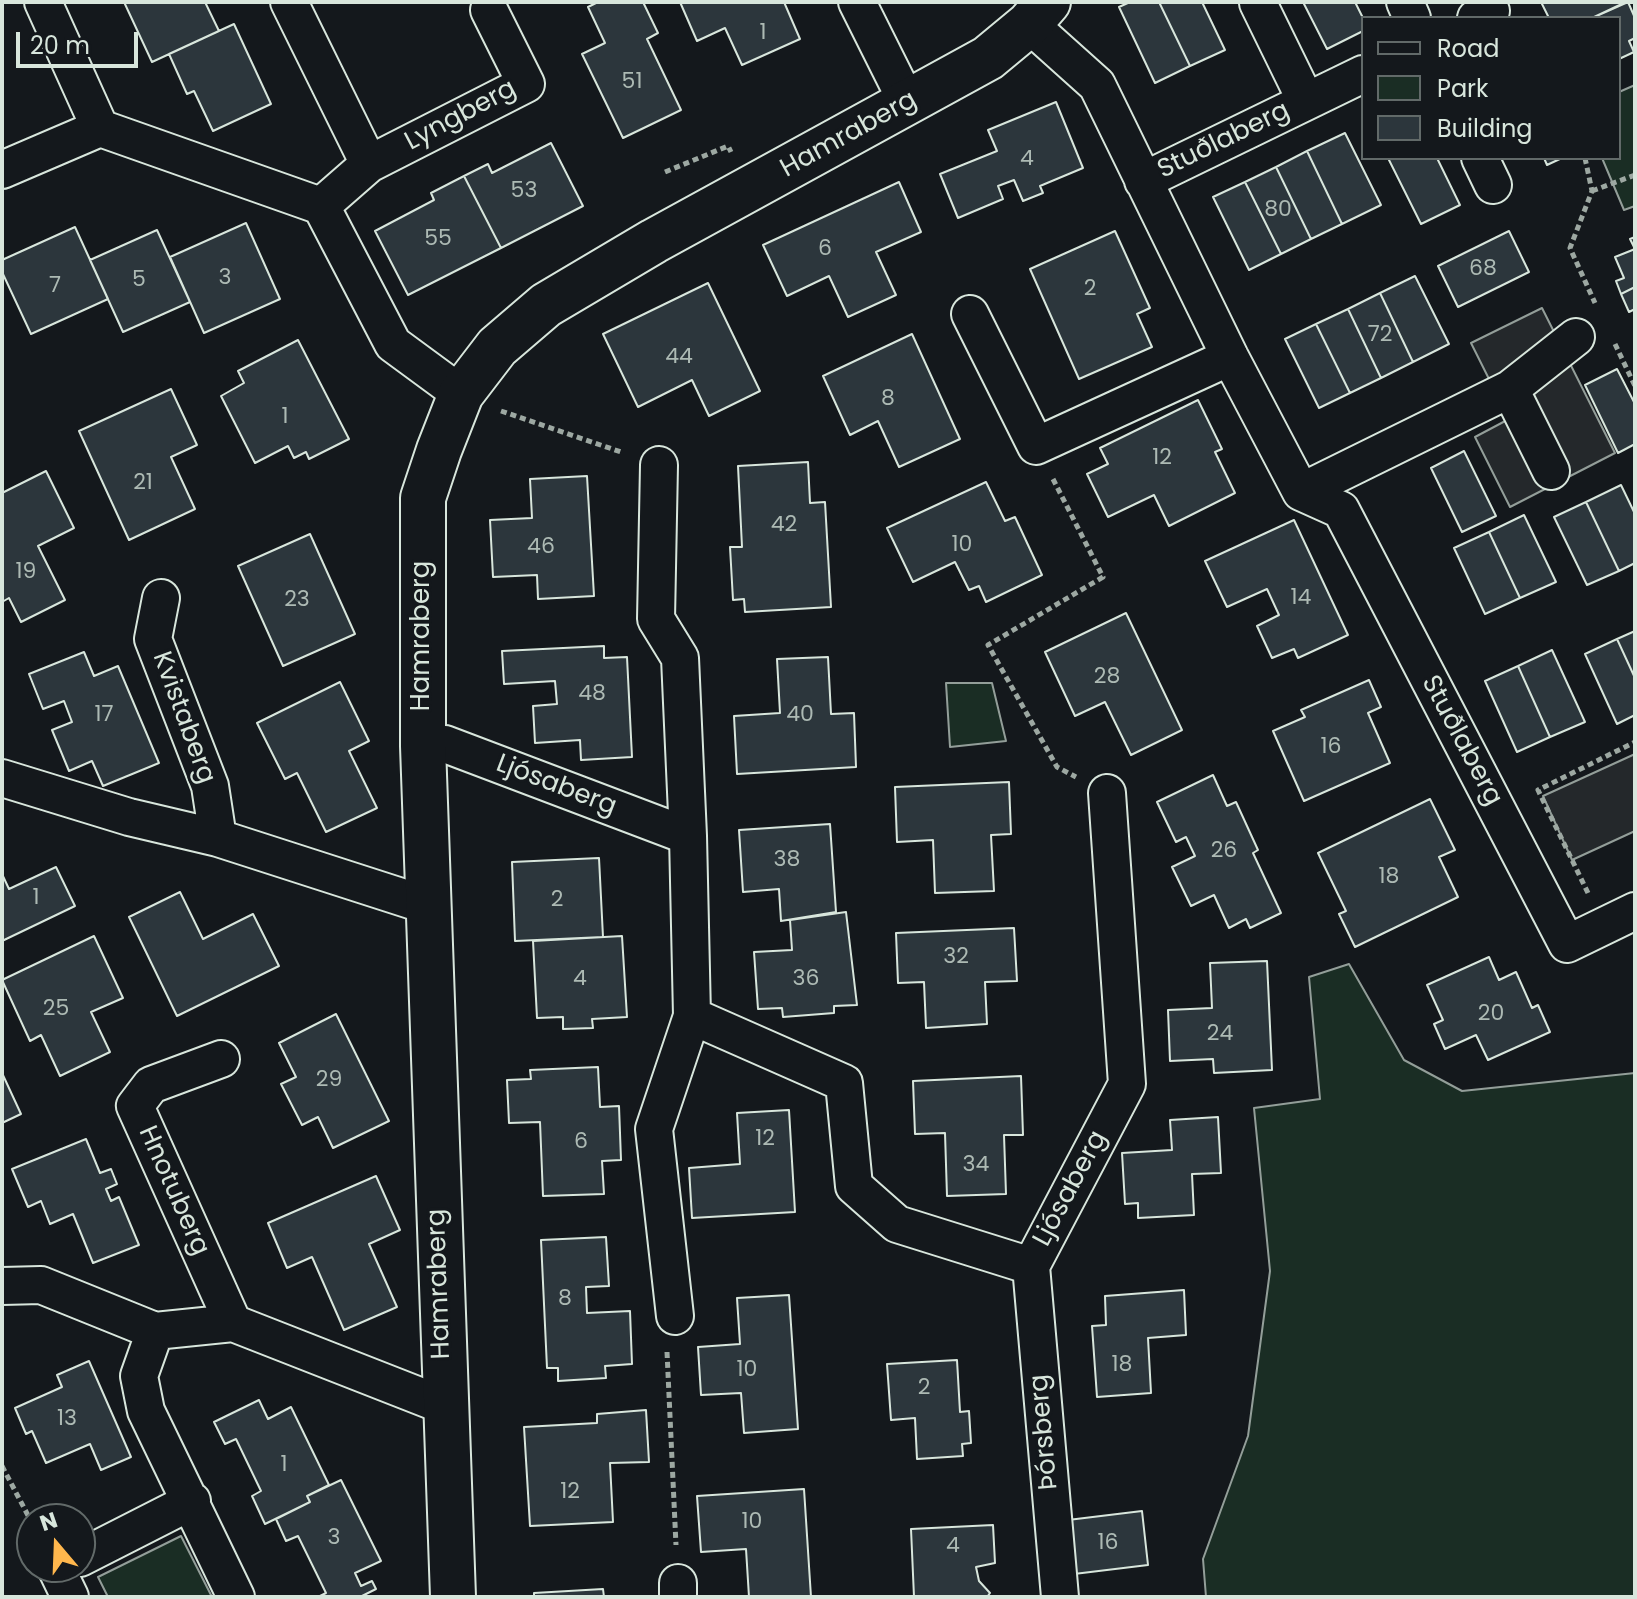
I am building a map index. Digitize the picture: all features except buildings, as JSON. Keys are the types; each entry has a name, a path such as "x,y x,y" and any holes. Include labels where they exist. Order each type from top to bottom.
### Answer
{"street":[{"path":"43,2 100,128"},
{"path":"289,2 369,164"},
{"path":"857,2 907,102"},
{"name":"Stuðlaberg","path":"1258,3 1306,101"},
{"name":"Lyngberg","path":"321,206 369,164 526,84 489,10"},
{"name":"Hamraberg","path":"453,1597 426,905 423,498 461,394 497,347 546,305 654,241 751,191 988,58 1039,13"},
{"name":"Stuðlaberg","path":"1039,13 1097,85 1230,357 1301,492 1341,510 1567,944 1620,919"},
{"name":"Stuðlaberg","path":"1143,181 1361,75"},
{"path":"2,170 100,128 321,206 393,344 461,394"},
{"path":"970,314 1036,446 1230,357"},
{"path":"1301,492 1510,389 1596,329"},
{"path":"1510,389 1551,471"},
{"path":"659,465 656,619 680,658 692,1016 654,1129 675,1316"},
{"name":"Kvistaberg","path":"161,598 153,639 210,786 218,838"},
{"name":"Ljósaberg","path":"423,746 445,744 688,836"},
{"path":"2,778 129,817 218,838 426,905"},
{"name":"Ljósaberg","path":"692,1016 844,1083 854,1186 897,1224 1031,1266 1127,1084 1107,793"},
{"name":"Hnotuberg","path":"221,1059 151,1085 135,1106 233,1323"},
{"name":"Þórsberg","path":"1031,1266 1060,1597"},
{"path":"2,1286 41,1285 155,1331 233,1323 445,1406"},
{"path":"155,1331 139,1376 146,1411 236,1597"},
{"path":"96,1550 192,1501"}],"path":[{"path":"1585,160 1592,191 1570,248 1596,329 1635,386"},
{"path":"1592,191 1635,175"},
{"path":"461,394 659,465"},
{"path":"1036,446 1103,577 988,645 1057,767 1107,793"},
{"path":"1620,919 1538,790 1635,742"},
{"path":"675,1316 667,1340 678,1590"},
{"path":"2,1466 21,1503"}],"green space":[{"path":"1635,85 1635,206 1624,210 1603,160 1621,160 1621,91"},
{"path":"946,683 992,683 1006,741 950,747"},
{"path":"1349,964 1404,1060 1462,1091 1635,1073 1635,1597 1206,1597 1203,1559 1248,1436 1270,1271 1254,1108 1320,1099 1309,977"},
{"path":"181,1536 212,1597 108,1597 98,1577"}],"shaded area":[{"path":"1542,308 1615,453 1510,507 1475,437 1509,419 1471,343"},
{"path":"1635,754 1635,831 1572,860 1543,796"}]}
